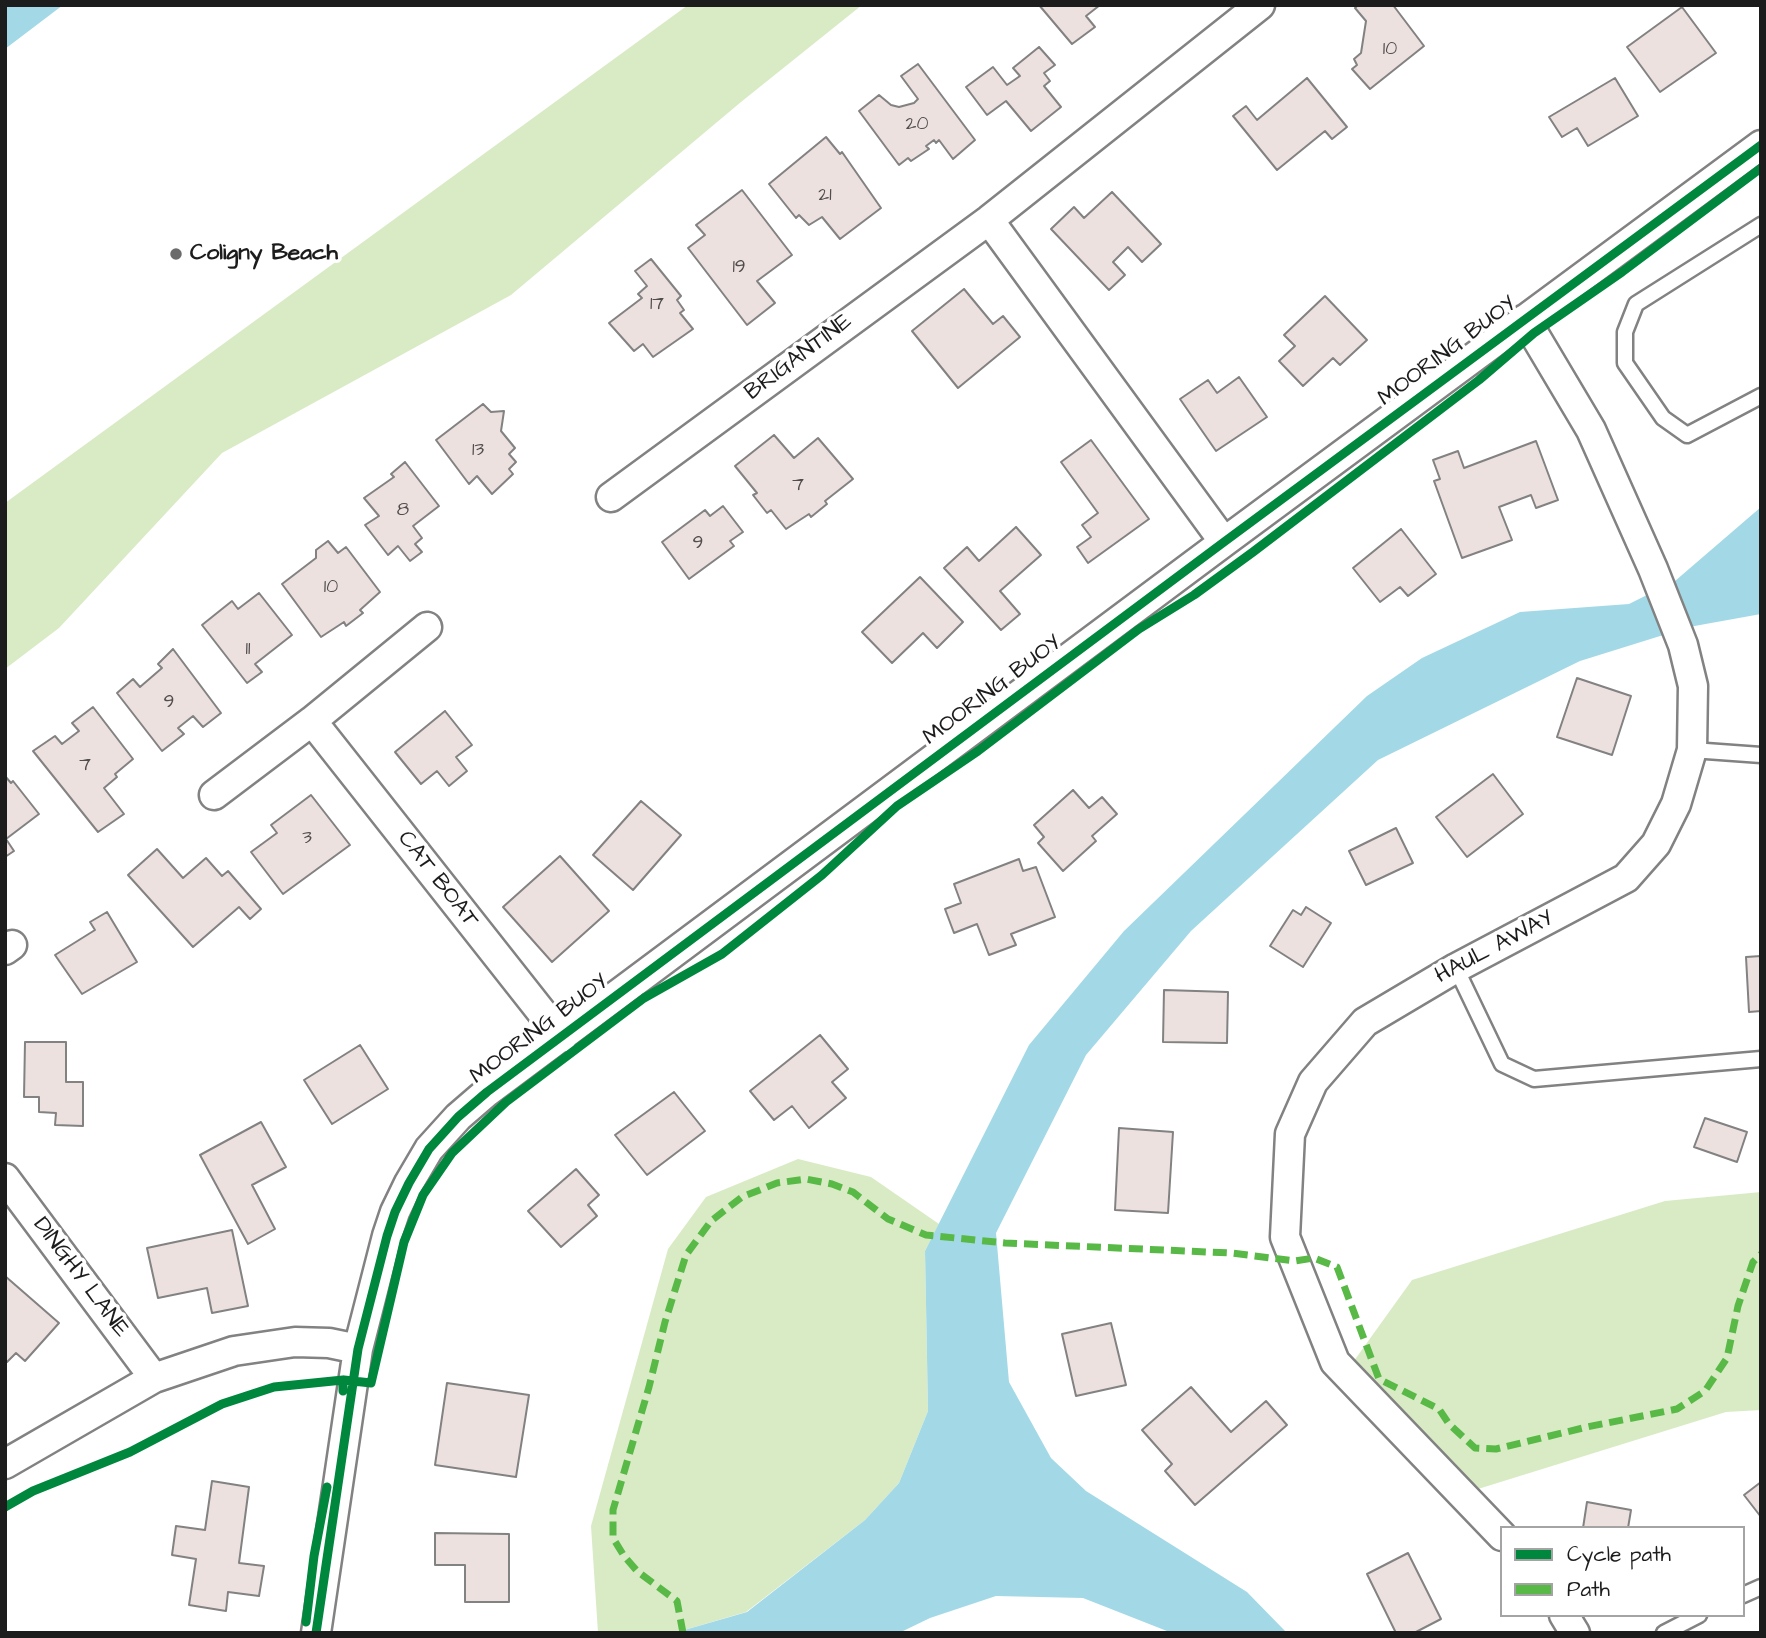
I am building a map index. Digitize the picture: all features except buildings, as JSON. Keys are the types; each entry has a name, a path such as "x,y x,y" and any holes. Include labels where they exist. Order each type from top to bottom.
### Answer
{"street":[{"name":"BRIGANTINE","path":"611,498 916,271 989,220 1260,5"},
{"name":"MOORING BUOY","path":"316,1633 358,1349 395,1212 429,1149 458,1117 487,1092 1224,542 1761,145"},
{"path":"989,220 1224,542"},
{"name":"HAUL AWAY","path":"1500,1534 1335,1362 1285,1237 1290,1134 1313,1082 1365,1021 1456,968 1626,878 1657,844 1676,804 1692,750 1693,685 1684,645 1591,430 1525,319"},
{"path":"214,795 312,721 427,627"},
{"name":"CAT BOAT","path":"312,721 562,1038"},
{"name":"DINGHY LANE","path":"5,1178 154,1378"},
{"path":"5,1464 154,1378 234,1351 295,1342 329,1343 358,1349"},
{"path":"1564,1617 1575,1633"}],"lane":[{"path":"1761,225 1636,304 1625,332 1625,363 1663,418 1687,435 1761,396"},
{"path":"1692,750 1761,755"},
{"path":"1456,968 1502,1064 1534,1079 1761,1059"},
{"path":"1745,1594 1761,1587"},
{"path":"1664,1633 1695,1617"}],"green space":[{"path":"688,5 862,5 741,102 511,295 222,453 59,628 5,669 5,503"},
{"path":"798,1159 871,1177 939,1224 925,1251 928,1411 899,1483 865,1520 746,1612 674,1633 598,1633 591,1526 668,1249 706,1197"},
{"path":"1761,1192 1761,1410 1726,1412 1478,1489 1351,1365 1412,1280 1665,1201"}],"water":[{"path":"5,5 63,5 5,49"},
{"path":"1761,507 1761,614 1689,627 1580,661 1378,760 1191,931 1086,1055 996,1233 1009,1382 1051,1458 1086,1491 1247,1592 1287,1633 1172,1633 1083,1598 996,1596 930,1618 899,1633 674,1633 747,1612 865,1520 899,1483 928,1411 925,1251 1029,1045 1124,931 1367,696 1422,658 1520,612 1629,604 1675,581"}],"marked path":[{"path":"683,1633 677,1601 637,1571 613,1538 613,1510 686,1255 711,1221 742,1197 777,1183 806,1179 832,1184 853,1192 888,1219 926,1235 1005,1243 1231,1253 1295,1261 1314,1258 1337,1267 1379,1379 1439,1409 1449,1424 1475,1448 1496,1449 1677,1409 1705,1391 1727,1358 1738,1306 1753,1262 1761,1254"}],"cycle path":[{"path":"316,1633 358,1349 387,1236 395,1212 429,1149 458,1117 487,1092 1224,542 1761,145"},
{"path":"344,1380 371,1383 404,1242 423,1195 452,1153 506,1102 644,998 722,954 822,875 897,806 978,751 1139,629 1194,595 1253,552 1479,380 1534,333 1622,272 1761,168"},
{"path":"5,1507 33,1491 130,1452 222,1404 274,1387 343,1380 343,1391"},
{"path":"306,1622 314,1556 327,1487"}],"place":[{"name":"Coligny Beach","path":"176,254"}]}
